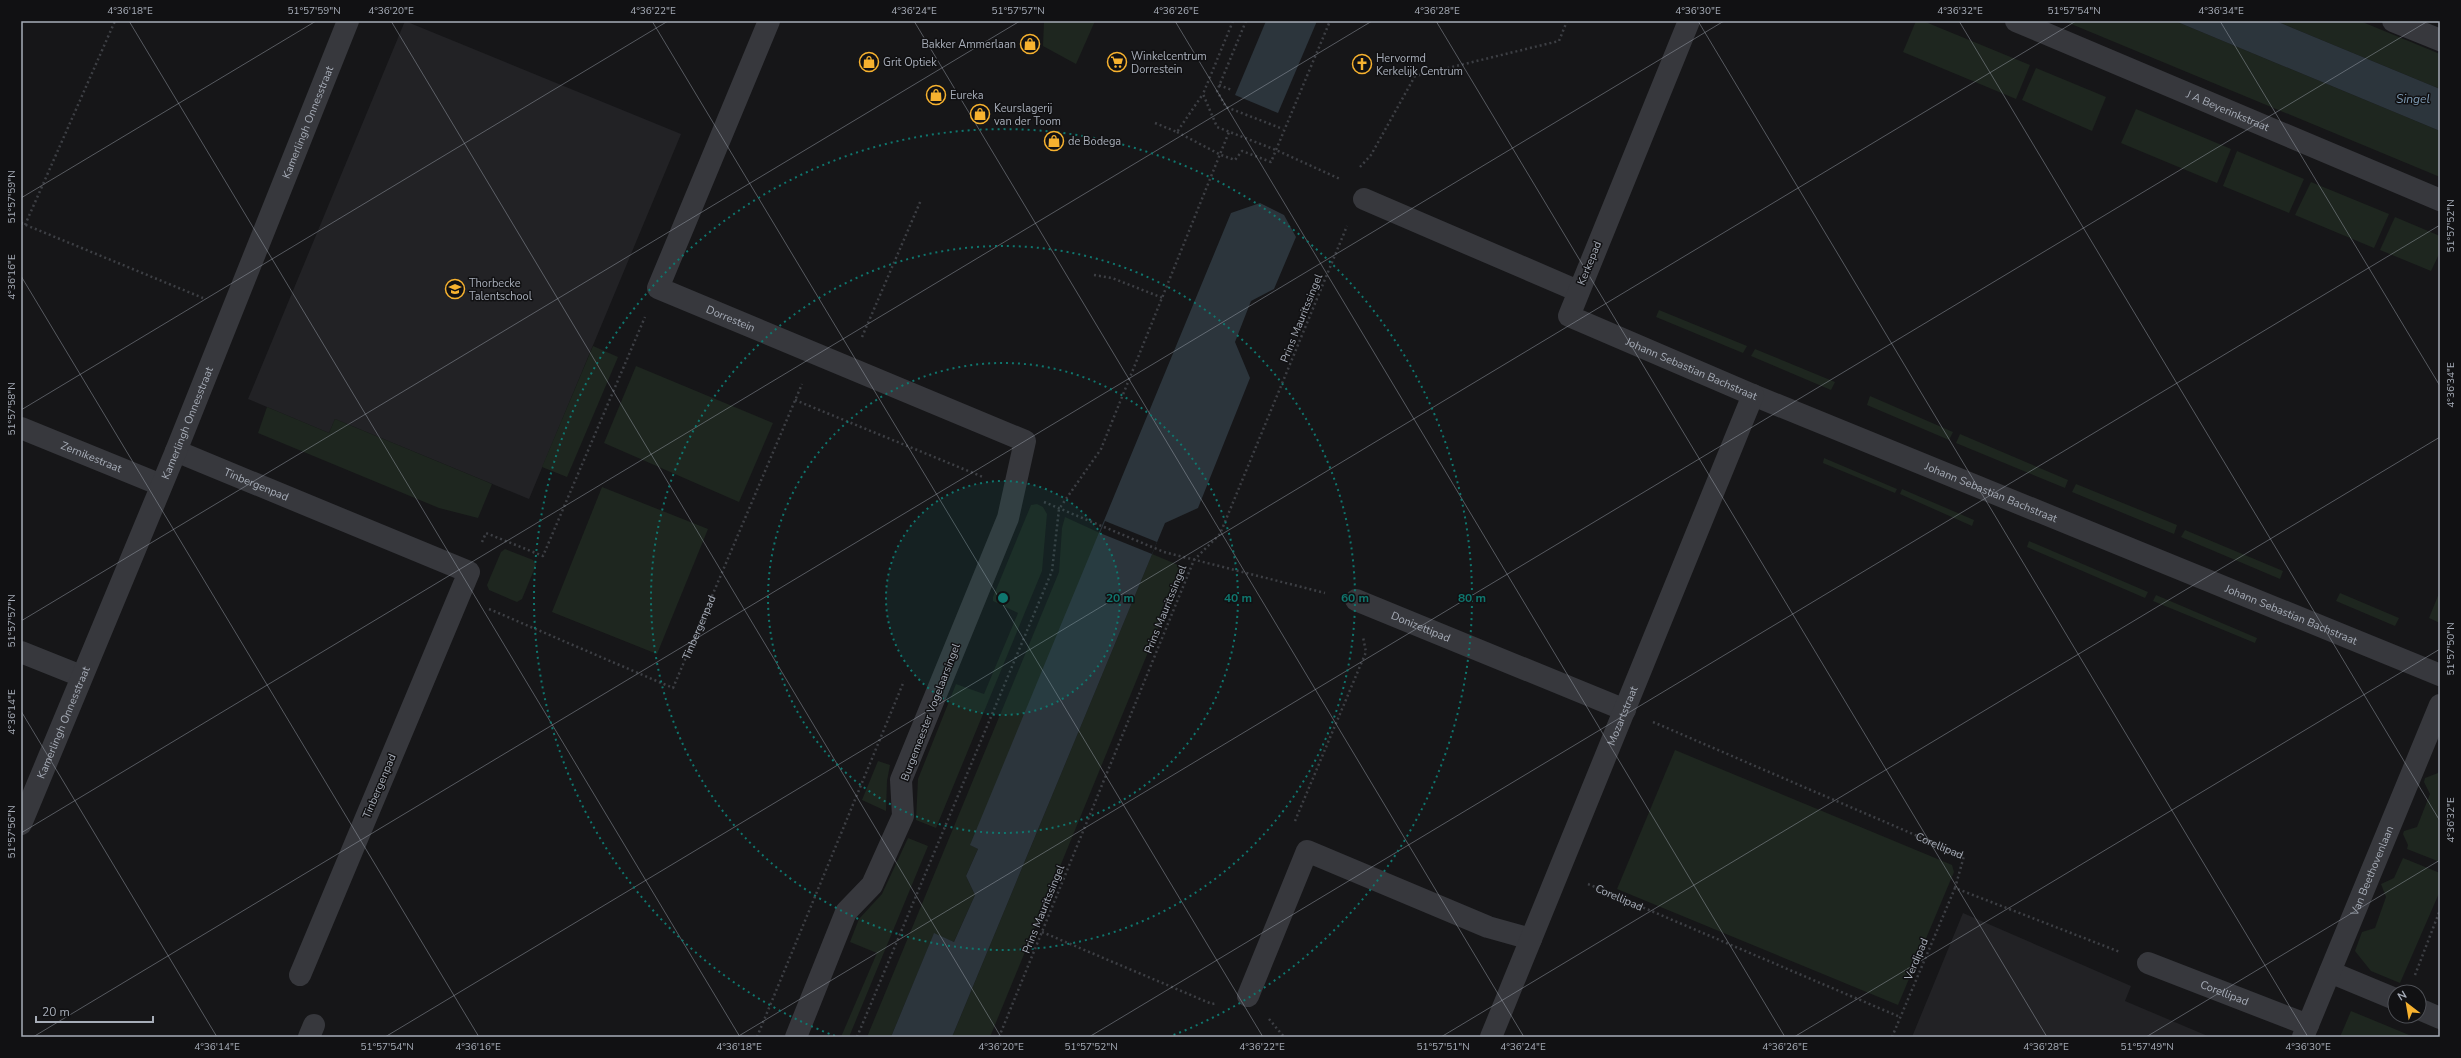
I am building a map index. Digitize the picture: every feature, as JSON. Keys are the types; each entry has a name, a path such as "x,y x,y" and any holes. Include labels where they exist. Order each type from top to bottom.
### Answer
{"street":[{"name":"Kamerlingh Onnesstraat","path":"21,824 176,451 231,310 348,21"},
{"path":"658,288 770,21"},
{"name":"Kerkepad","path":"1364,199 1578,291 1689,21"},
{"name":"J A Beyerinkstraat","path":"2016,21 2440,200"},
{"path":"2393,21 2440,40"},
{"name":"Dorrestein","path":"658,288 1025,441 1015,490"},
{"name":"Johann Sebastian Bachstraat","path":"1578,291 1568,316 1753,395 2440,676"},
{"name":"Mozartstraat","path":"1491,1037 1753,395"},
{"name":"Zernikestraat","path":"21,428 161,485"},
{"name":"Tinbergenpad","path":"176,451 469,572 300,975"},
{"name":"Burgemeester Vogelaarsingel","path":"796,1037 846,912 872,885 903,816 901,780 1008,518 1015,490"},
{"name":"Donizettipad","path":"1356,600 1625,710"},
{"path":"21,652 82,676"},
{"name":"Van Beethovenlaan","path":"2306,1031 2440,705"},
{"path":"1248,996 1307,851 1488,927 1531,939"},
{"name":"Corellipad","path":"2148,963 2306,1031"},
{"path":"2330,972 2387,996"},
{"path":"2427,1012 2440,1018"}],"path":[{"path":"25,225 114,21"},
{"path":"1177,132 1203,94 1233,21"},
{"path":"1246,21 1217,91 1226,107 1283,129"},
{"path":"1155,123 1177,132 1220,155 1235,160 1242,151 1271,162 1283,129 1330,21"},
{"path":"1372,155 1415,76 1559,41 1567,21"},
{"path":"1219,85 1232,90"},
{"path":"1203,94 1217,127 1276,150 1345,182"},
{"path":"858,1037 1052,571 1059,508 1101,450 1229,132"},
{"name":"Prins Mauritssingel","path":"1000,1037 1194,560 1220,534 1348,225 1364,199"},
{"path":"849,367 921,200"},
{"path":"21,223 231,310"},
{"path":"1094,275 1112,278 1163,298"},
{"path":"469,572 486,533 543,556 658,288"},
{"name":"Tinbergenpad","path":"459,596 672,688 815,353"},
{"path":"795,400 1164,552 1356,600 1366,652 1294,820 1307,851"},
{"path":"757,1037 906,677"},
{"name":"Corellipad","path":"1625,710 1964,856 1955,888"},
{"name":"Corellipad","path":"1559,872 1900,1017"},
{"path":"1955,888 2148,963"},
{"name":"Verdipad","path":"1892,1037 1955,888"},
{"path":"2414,977 2440,910"},
{"path":"1042,932 1212,1004 1248,996"}],"shaded area":[{"name":"Thorbecke Talentschool","path":"405,21 681,134 529,499 335,419 329,433 248,399"},
{"path":"1044,21 1095,21 1076,64 1043,46"},
{"path":"1916,21 1923,21 2030,65 2016,99 1903,52"},
{"path":"2064,21 2175,21 2440,131 2440,177"},
{"path":"2276,21 2360,21 2440,54 2440,89"},
{"path":"2036,68 2106,97 2092,131 2022,100"},
{"path":"2136,109 2231,149 2217,183 2121,143"},
{"path":"2237,151 2304,179 2289,213 2223,186"},
{"path":"2311,182 2389,214 2374,248 2295,215"},
{"path":"2395,217 2440,236 2440,252 2431,271 2380,250"},
{"path":"1659,310 1747,346 1743,353 1656,317"},
{"path":"593,346 618,357 567,477 542,467"},
{"path":"1755,349 1835,382 1831,390 1751,356"},
{"path":"636,366 773,423 739,502 604,443"},
{"path":"1870,396 1953,432 1949,440 1867,405"},
{"path":"267,407 329,433 335,419 492,484 478,518 439,508 258,433"},
{"path":"1960,434 2068,480 2065,488 1956,443"},
{"path":"1824,458 1897,489 1895,493 1823,463"},
{"path":"2076,484 2177,525 2174,534 2072,492"},
{"path":"602,487 708,529 657,654 552,612"},
{"path":"1902,489 1974,520 1972,526 1900,494"},
{"path":"1037,504 1043,507 1047,514 1042,571 936,828 916,820 918,779 956,684 984,694 1018,613 993,601 993,597 1031,505"},
{"path":"1065,517 1100,533 971,845 978,849 966,876 975,895 954,942 934,934 891,1037 867,1037 1059,572 1062,528"},
{"path":"2185,530 2283,571 2280,579 2181,537"},
{"path":"2029,541 2148,592 2145,598 2027,547"},
{"path":"505,549 533,560 536,565 522,599 517,602 489,590 487,585 501,552"},
{"path":"1152,554 1183,567 990,1037 952,1037"},
{"path":"2440,591 2440,623 2429,618"},
{"path":"2340,593 2399,618 2395,626 2336,601"},
{"path":"2156,595 2257,638 2255,643 2153,601"},
{"path":"1675,750 1952,865 1954,872 1898,1005 1617,889"},
{"path":"878,761 890,765 887,781 886,811 862,800"},
{"path":"2440,769 2440,862 2407,849 2408,845 2403,834 2404,831 2417,827 2430,794 2424,782 2425,778 2438,773"},
{"path":"908,838 928,846 849,1037 841,1037 877,953 850,942 859,919 882,894"},
{"path":"2403,858 2440,873 2440,891 2400,983 2371,971 2355,951 2362,932 2375,928 2386,897 2381,884 2394,878"},
{"path":"1963,913 2131,986 2125,1001 2210,1037 1912,1037"},
{"path":"2351,1011 2414,1037 2340,1037"}],"water":[{"path":"1266,21 1317,21 1278,113 1235,95"},
{"name":"Singel","path":"2175,21 2276,21 2440,89 2440,131"},
{"path":"1260,203 1284,215 1296,237 1274,289 1251,301 1235,342 1250,378 1198,508 1165,523 952,1037 891,1037 934,933 954,942 975,895 966,876 978,849 970,845 1231,213"}],"pier":[{"path":"1105,521 1157,542 1152,554 1100,533"}],"place":[{"name":"Bakker Ammerlaan","path":"1030,44"},
{"name":"Grit Optiek","path":"869,62"},
{"name":"Winkelcentrum Dorrestein","path":"1117,62"},
{"name":"Hervormd Kerkelijk Centrum","path":"1362,64"},
{"name":"Eureka","path":"936,95"},
{"name":"Keurslagerij van der Toom","path":"980,114"},
{"name":"de Bodega","path":"1054,141"},
{"name":"Thorbecke Talentschool","path":"455,289"}]}
